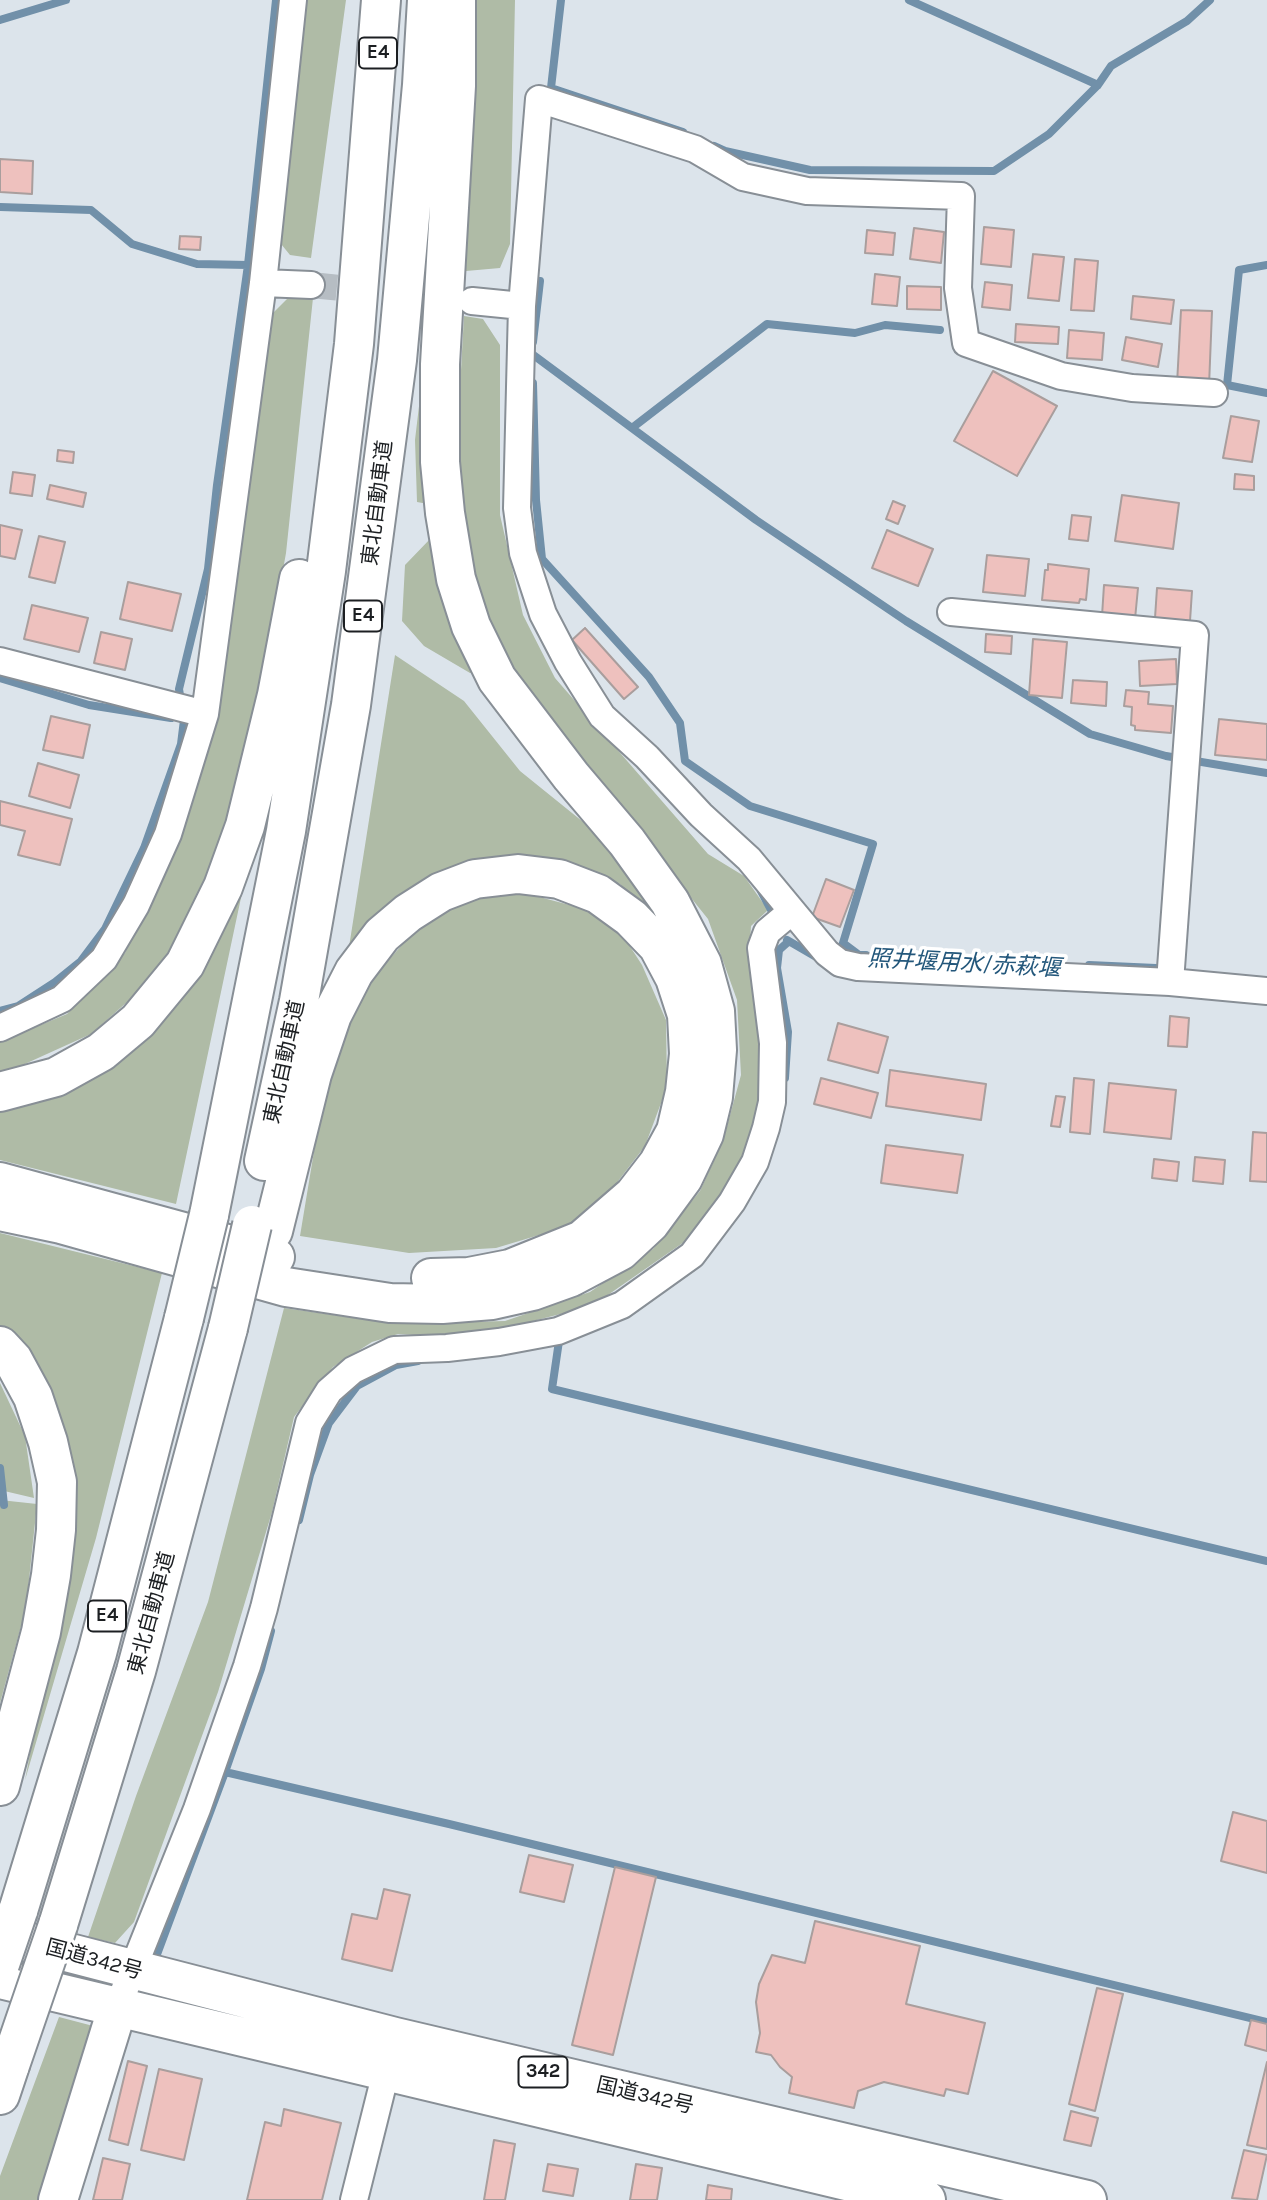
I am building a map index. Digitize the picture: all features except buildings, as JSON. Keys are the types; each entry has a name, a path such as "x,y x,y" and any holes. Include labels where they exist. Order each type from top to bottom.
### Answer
{"main road":[{"name":"東北自動車道","path":"0,1964 9,1923 97,1653 184,1318 209,1215 286,831 324,584 354,344 381,0"},
{"name":"東北自動車道","path":"5,2080 58,1925 239,1331 262,1228 351,705 397,360 427,0"},
{"path":"0,1211 61,1224 286,1287 390,1303 442,1304 492,1300 571,1278 620,1251 650,1223 683,1178 704,1134 713,1097 717,1050 715,1011 702,964 670,902 656,882 497,679 471,626 456,579 440,462 440,364 456,86 456,0"},
{"path":"0,1091 56,1077 101,1052 138,1021 185,964 223,887 245,826 277,695 302,567 374,107"},
{"path":"0,1182 294,1262 375,1275 469,1277 510,1269 547,1256 582,1240 634,1195 658,1164 676,1130 685,1092 689,1054 687,1015 675,978 658,946 631,918 598,894 559,879 518,874 475,879 441,892 408,913 382,935 354,972 332,1015 262,1228"},
{"path":"0,1346 12,1360 33,1397 48,1442 57,1482 52,1564 41,1632 0,1786"},
{"name":"国道342号","path":"9,1923 132,1970 391,2055 926,2200"},
{"name":"国道342号","path":"0,1979 118,2006 391,2055 1087,2200"},
{"path":"58,2200 118,2006"}],"street":[{"path":"0,1028 62,999 104,959 136,905 168,834 205,714 263,283 293,0"},
{"path":"1213,393 1132,388 1061,376 966,343 958,288 961,197 807,191 743,177 695,149 539,99 522,306 517,508 523,553 543,614 568,662 602,716 749,859 827,953 840,962 858,967 1170,982 1267,991"},
{"path":"263,283 311,285"},
{"path":"472,301 522,306"},
{"path":"951,612 1195,635 1170,982"},
{"path":"0,662 205,714"},
{"path":"118,2006 197,1809 247,1666 264,1608 309,1423 329,1391 353,1370 394,1350 486,1344 558,1331 622,1305 692,1255 732,1202 755,1162 766,1128 772,1101 773,1043 761,948 767,932 792,911"},
{"path":"354,2200 391,2055"}],"green space":[{"path":"303,0 346,0 311,258 290,255 277,239"},
{"path":"471,0 515,0 510,244 500,268 466,271"},
{"path":"292,294 313,298 286,553 256,720 233,813 206,880 169,952 135,995 91,1034 16,1068 0,1071 0,1042 67,1014 125,953 184,827 271,315"},
{"path":"464,316 483,319 500,345 500,515 523,615 555,678 708,854 744,876 768,910 751,926 749,959 762,1024 764,1092 736,1182 687,1240 592,1306 466,1338 398,1334 372,1342 333,1367 294,1417 272,1512 218,1692 134,1922 115,1943 88,1937 136,1796 208,1602 284,1308 396,1324 505,1321 590,1292 653,1249 700,1191 723,1141 741,1075 737,1000 708,919 523,688 493,634 471,577 462,516 457,442"},
{"path":"425,355 428,504 417,502 415,440"},
{"path":"431,538 475,672 470,673 424,646 402,621 405,565"},
{"path":"395,655 464,701 520,771 603,838 665,912 653,916 620,884 558,858 486,860 384,910 349,947"},
{"path":"249,860 176,1204 0,1160 0,1109 50,1099 115,1059 169,1015 216,946"},
{"path":"528,894 581,908 620,931 642,965 666,1020 667,1087 645,1146 612,1189 569,1226 496,1248 409,1253 300,1236 320,1115 343,1039 371,980 409,937 444,911 484,896"},
{"path":"0,1233 162,1273 96,1538 25,1780 73,1529 0,1330"},
{"path":"0,1383 25,1436 34,1498 0,1490"},
{"path":"0,1500 37,1504 26,1608 0,1703"},
{"path":"59,2017 97,2027 46,2200 0,2200 0,2176"}],"waterway":[{"path":"0,20 66,0"},
{"path":"0,1011 18,1006 55,982 81,961 105,929 144,848 181,744 184,720 179,689 208,569 248,265 276,0"},
{"path":"561,0 551,88 683,132"},
{"path":"909,0 1098,85"},
{"path":"714,146 725,151 810,170 994,171 1049,134 1098,85 1111,66 1187,21 1210,0"},
{"path":"0,207 91,210 132,244 197,264 248,265"},
{"path":"1267,265 1239,270 1227,385 1267,393"},
{"path":"530,280 540,281 533,342"},
{"path":"632,428 767,324 855,333 885,325 940,330"},
{"path":"532,354 756,520 906,621 1090,734 1166,756 1267,773"},
{"path":"533,383 536,500 542,559 649,677 680,723 685,761 750,806 873,844 843,943 859,955 866,955"},
{"name":"照井堰用水/赤萩堰","path":"0,678 89,705 171,718"},
{"name":"照井堰用水/赤萩堰","path":"761,891 776,919"},
{"name":"照井堰用水/赤萩堰","path":"787,940 818,958"},
{"path":"785,1078 788,1032 777,968 779,950 788,942"},
{"path":"1089,965 1156,968"},
{"path":"559,1341 552,1389 1267,1561"},
{"path":"299,1520 310,1475 329,1423 357,1386 396,1365 418,1361"},
{"path":"0,1468 4,1505"},
{"path":"153,1965 225,1772 261,1669 271,1631"},
{"path":"225,1772 1267,2022"}],"tunnel":[{"path":"311,285 460,300"}]}
